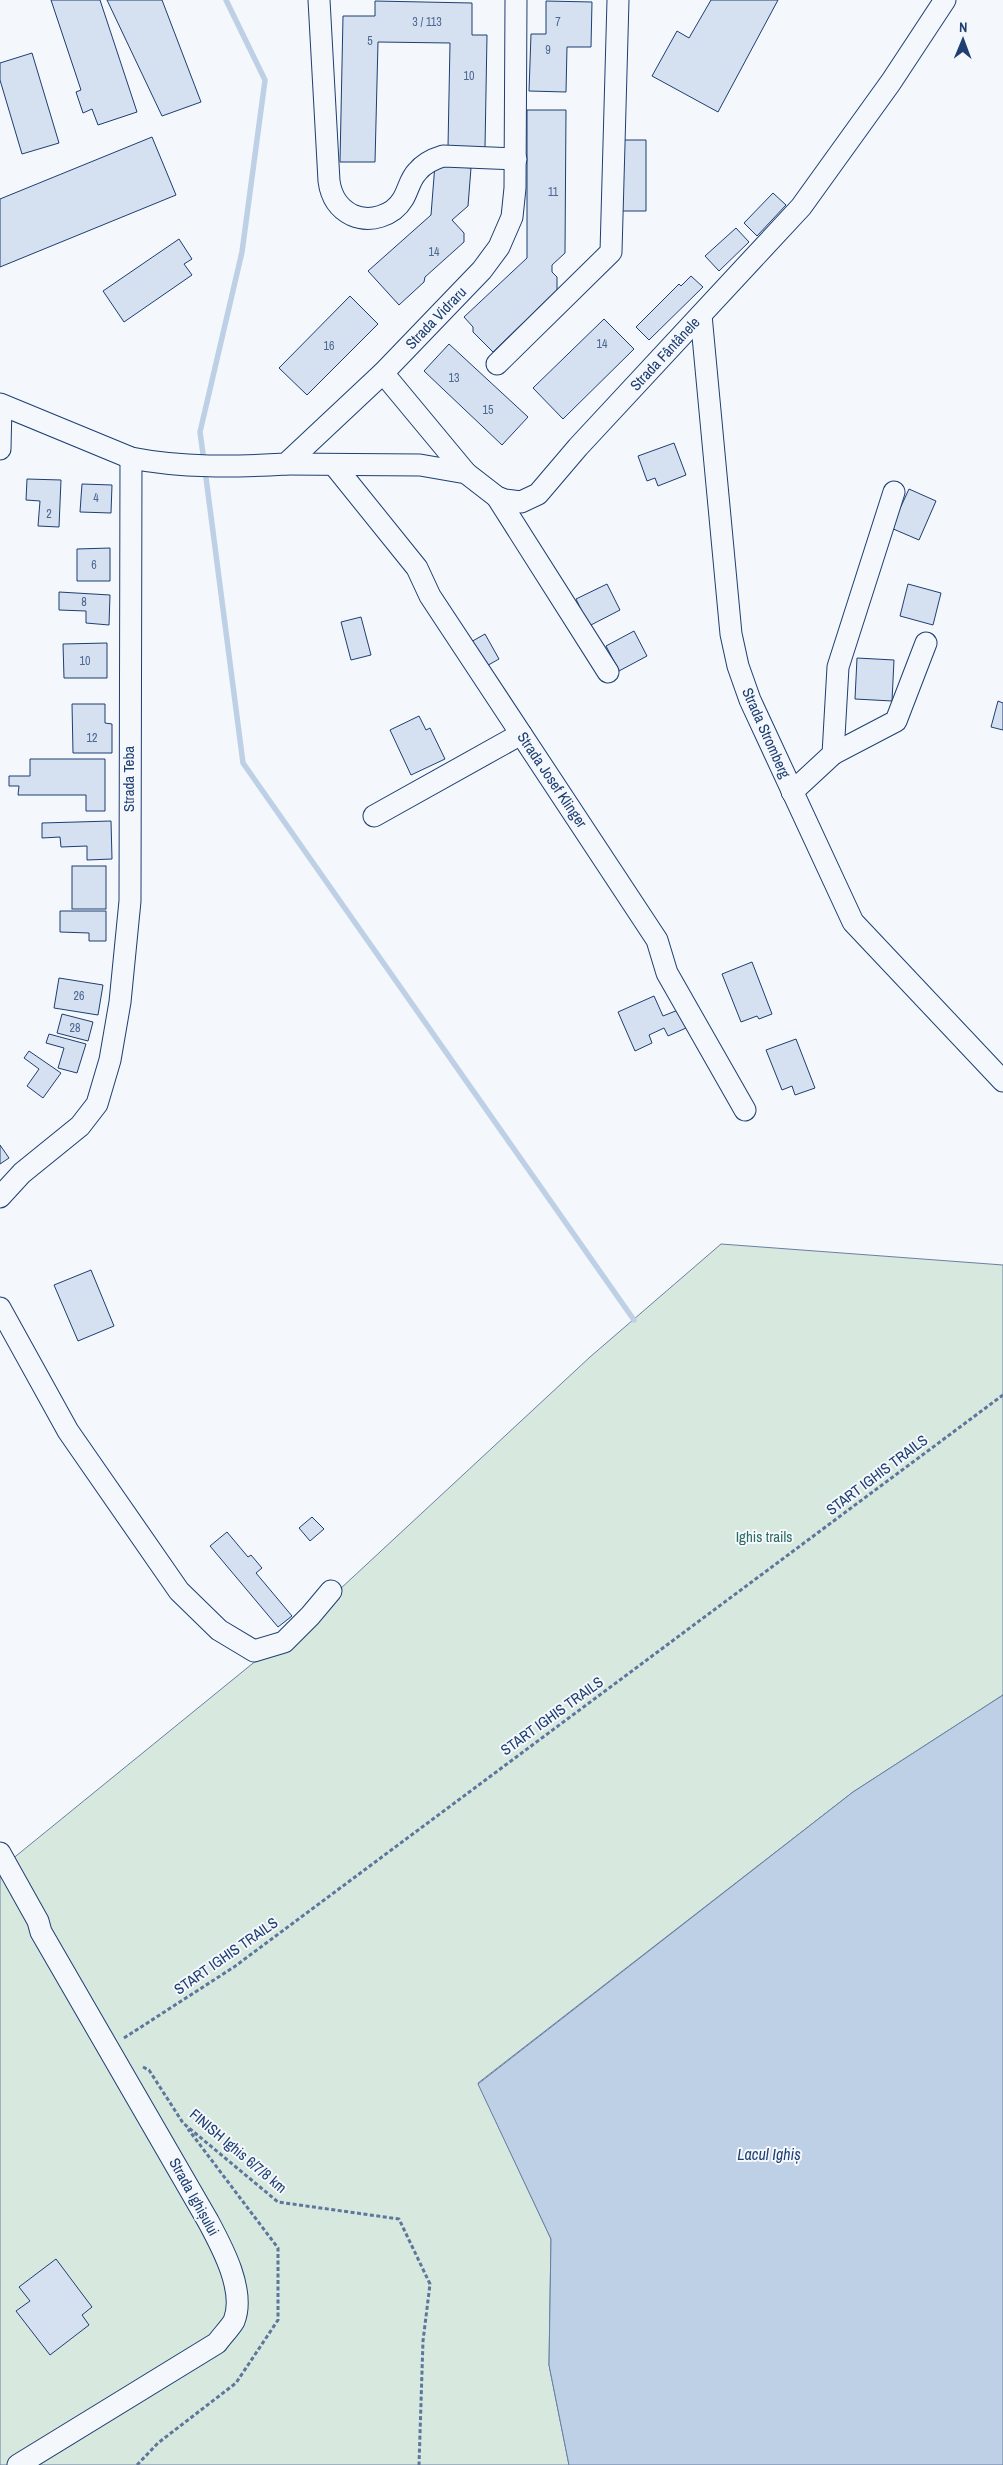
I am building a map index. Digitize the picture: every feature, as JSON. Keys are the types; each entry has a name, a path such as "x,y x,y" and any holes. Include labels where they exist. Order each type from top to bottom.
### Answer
{"street":[{"path":"319,0 329,181 334,198 345,210 362,218 372,219 390,213 403,199 417,171 434,159 454,156 516,159"},
{"name":"Strada Vidraru","path":"286,464 383,373 482,270 499,247 512,217 516,159 516,0"},
{"path":"497,364 611,252 618,0"},
{"name":"Strada Fântânele","path":"286,464 420,465 466,473 497,497 513,502 521,502 538,494 801,207 891,82 945,0"},
{"name":"Strada Stromberg","path":"701,315 731,634 738,666 750,700 853,922 1003,1081"},
{"path":"383,373 466,473"},
{"path":"0,449 0,405 141,460 238,467 286,464"},
{"name":"Strada Teba","path":"0,1197 22,1173 80,1126 97,1104 110,1060 120,1002 130,900 141,460"},
{"name":"Strada Josef Klinger","path":"334,465 418,568 430,596 657,940 667,973 745,1110"},
{"path":"833,754 838,667 894,492"},
{"path":"497,497 608,672"},
{"path":"792,792 833,754 896,721 926,643"},
{"path":"374,816 521,734"},
{"path":"0,1308 68,1431 178,1591 219,1630 254,1650 284,1642 331,1591"},
{"name":"Strada Ighișului","path":"0,1854 38,1922 41,1932 166,2145 226,2256 237,2298 234,2321 217,2343 18,2465"}],"path":[{"name":"START IGHIS TRAILS","path":"109,2048 234,1967 1003,1396"},
{"name":"FINISH Ighis 6/7/8 km","path":"141,2066 148,2070 183,2123 278,2202 399,2219 430,2284 423,2341 419,2465"}],"green space":[{"name":"Ighis trails","path":"721,1244 1003,1265 1003,1695 853,1792 478,2083 551,2239 549,2365 569,2465 0,2465 0,1869 311,1616 590,1357"}],"water":[{"name":"Lacul Ighiș","path":"1003,1695 1003,2465 569,2465 549,2365 551,2239 478,2084 853,1792"}],"building":[{"path":"51,0 100,0 137,112 98,125 92,109 83,113 76,92 81,90"},
{"path":"107,0 162,0 201,102 162,116"},
{"path":"711,0 778,0 718,112 652,76 677,31 689,38"},
{"path":"375,1 472,3 472,35 487,35 485,148 448,147 450,43 378,42 375,162 340,162 343,16 375,16"},
{"path":"546,1 592,2 591,47 567,47 566,92 529,91 531,34 546,34"},
{"path":"32,53 59,143 22,154 0,80 0,63"},
{"path":"527,110 566,110 565,253 552,265 552,272 557,277 557,290 493,352 473,332 473,327 464,317 527,258"},
{"path":"152,137 176,195 0,267 0,199"},
{"path":"622,140 646,140 646,211 621,211"},
{"path":"435,164 471,168 468,206 452,220 464,233 464,242 425,277 424,282 399,305 368,271 431,215"},
{"path":"773,193 786,205 757,236 744,223"},
{"path":"736,228 749,242 719,271 705,256"},
{"path":"179,239 192,259 184,264 192,275 124,322 103,291"},
{"path":"691,276 703,287 649,340 636,327 679,284 681,286"},
{"path":"350,296 378,324 307,395 279,368"},
{"path":"604,319 634,349 563,419 533,388"},
{"path":"449,344 528,417 502,445 424,371"},
{"path":"674,443 686,475 658,486 655,478 647,481 638,456"},
{"path":"27,479 61,480 59,527 38,526 40,501 26,500"},
{"path":"82,484 112,485 111,513 80,512"},
{"path":"909,489 936,501 919,540 891,528"},
{"path":"110,548 110,581 77,581 77,549"},
{"path":"607,584 620,610 589,626 576,599"},
{"path":"908,584 941,593 933,625 900,616"},
{"path":"59,592 110,595 109,625 86,623 86,611 59,610"},
{"path":"361,617 371,655 351,660 341,622"},
{"path":"634,631 647,656 619,671 606,646"},
{"path":"485,634 499,659 483,668 469,643"},
{"path":"107,643 107,678 64,678 63,644"},
{"path":"857,658 894,660 892,701 855,699"},
{"path":"998,701 1003,703 1003,730 991,727"},
{"path":"72,704 105,704 105,723 112,724 112,753 73,753"},
{"path":"419,716 426,730 430,728 445,759 411,775 390,730"},
{"path":"30,759 105,759 105,811 86,811 86,795 18,795 19,786 9,786 9,776 30,776"},
{"path":"111,821 112,859 87,860 87,846 61,847 60,837 42,838 42,823"},
{"path":"72,866 106,866 106,909 72,909"},
{"path":"60,911 106,911 106,941 89,941 89,933 60,932"},
{"path":"752,962 772,1014 759,1019 757,1016 741,1022 722,974"},
{"path":"59,978 103,985 98,1015 54,1008"},
{"path":"654,996 663,1016 678,1010 686,1028 668,1036 664,1028 649,1035 652,1043 635,1051 618,1012"},
{"path":"62,1014 93,1022 88,1041 57,1033"},
{"path":"49,1034 86,1044 77,1073 58,1068 64,1048 46,1043"},
{"path":"796,1039 815,1088 795,1095 792,1086 782,1090 766,1050"},
{"path":"29,1051 61,1073 43,1098 27,1086 39,1069 24,1058"},
{"path":"0,1145 9,1158 0,1164"},
{"path":"91,1270 114,1326 78,1341 54,1285"},
{"path":"312,1517 324,1529 310,1541 299,1528"},
{"path":"227,1532 248,1557 251,1555 262,1568 256,1573 292,1616 278,1627 210,1546"},
{"path":"56,2259 92,2307 82,2315 89,2325 50,2355 16,2311 30,2301 19,2287"}],"waterway":[{"path":"204,461 200,432 242,252 265,80 226,0"},
{"path":"205,470 243,763 634,1320"}]}
